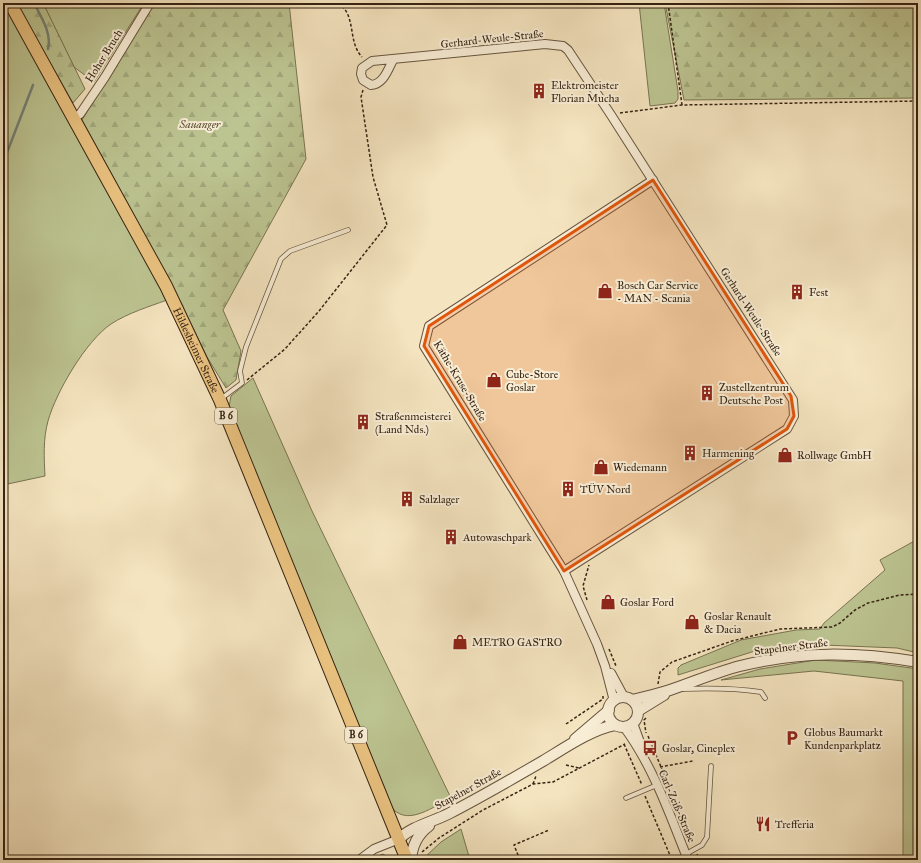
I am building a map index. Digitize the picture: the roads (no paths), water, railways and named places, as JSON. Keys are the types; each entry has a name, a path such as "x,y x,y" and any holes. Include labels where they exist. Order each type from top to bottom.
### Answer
{"main road":[{"name":"B 6","path":"10,3 74,118"},
{"name":"Hildesheimer Straße","path":"74,118 166,286 220,400 399,839"},
{"name":"B 6","path":"399,839 409,855"}],"street":[{"name":"Hoher Bruch","path":"74,118 80,114 105,77 150,3"},
{"name":"Gerhard-Weule-Straße","path":"394,60 380,82 371,85 365,83 361,74 362,68 367,63 394,60 555,44 563,46 573,55 791,396 794,404 794,416 787,429 564,570"},
{"name":"Käthe-Kruse-Straße","path":"564,570 424,346 429,326 653,180"},
{"path":"564,570 612,681 638,711 624,725 610,718 612,681"},
{"name":"Stapelner Straße","path":"569,745 611,705 739,666 813,654 850,653 918,662"},
{"name":"Stapelner Straße","path":"638,711 660,689"},
{"name":"Stapelner Straße","path":"399,839 404,834 434,822 569,745 602,728 624,725"},
{"name":"Carl-Zeiß-Straße","path":"624,725 634,740 657,785 687,857"},
{"name":"Carl-Zeiß-Straße","path":"624,725 643,748 645,761"},
{"path":"359,860 374,849 421,832 434,822"},
{"path":"409,855 421,832"}],"lane":[{"path":"220,400 242,383 240,371 246,346 281,259 290,251 348,230"},
{"path":"660,689 712,688 745,690 761,692 765,698"},
{"path":"687,857 695,849 702,845 707,837 711,766"},
{"path":"626,798 657,785"}],"waterway":[{"path":"34,3 43,19 47,31 49,43 48,49"},
{"path":"3,163 33,85"}],"place":[{"name":"Elektromeister Florian Mucha","path":"539,91"},
{"name":"Bosch Car Service - MAN - Scania","path":"605,291"},
{"name":"Fest","path":"797,292"},
{"name":"Cube-Store Goslar","path":"494,380"},
{"name":"Zustellzentrum Deutsche Post","path":"707,393"},
{"name":"Straßenmeisterei (Land Nds.)","path":"363,422"},
{"name":"Harmening","path":"690,453"},
{"name":"Rollwage GmbH","path":"785,455"},
{"name":"Wiedemann","path":"601,467"},
{"name":"TÜV Nord","path":"568,489"},
{"name":"Salzlager","path":"407,499"},
{"name":"Autowaschpark","path":"451,537"},
{"name":"Goslar Ford","path":"608,602"},
{"name":"Goslar Renault & Dacia","path":"692,622"},
{"name":"METRO GASTRO","path":"460,642"},
{"name":"Globus Baumarkt Kundenparkplatz","path":"792,738"},
{"name":"Goslar, Cineplex","path":"650,748"},
{"name":"Trefferia","path":"763,824"}],"park label":[{"name":"Sauanger","path":"200,124"}]}
